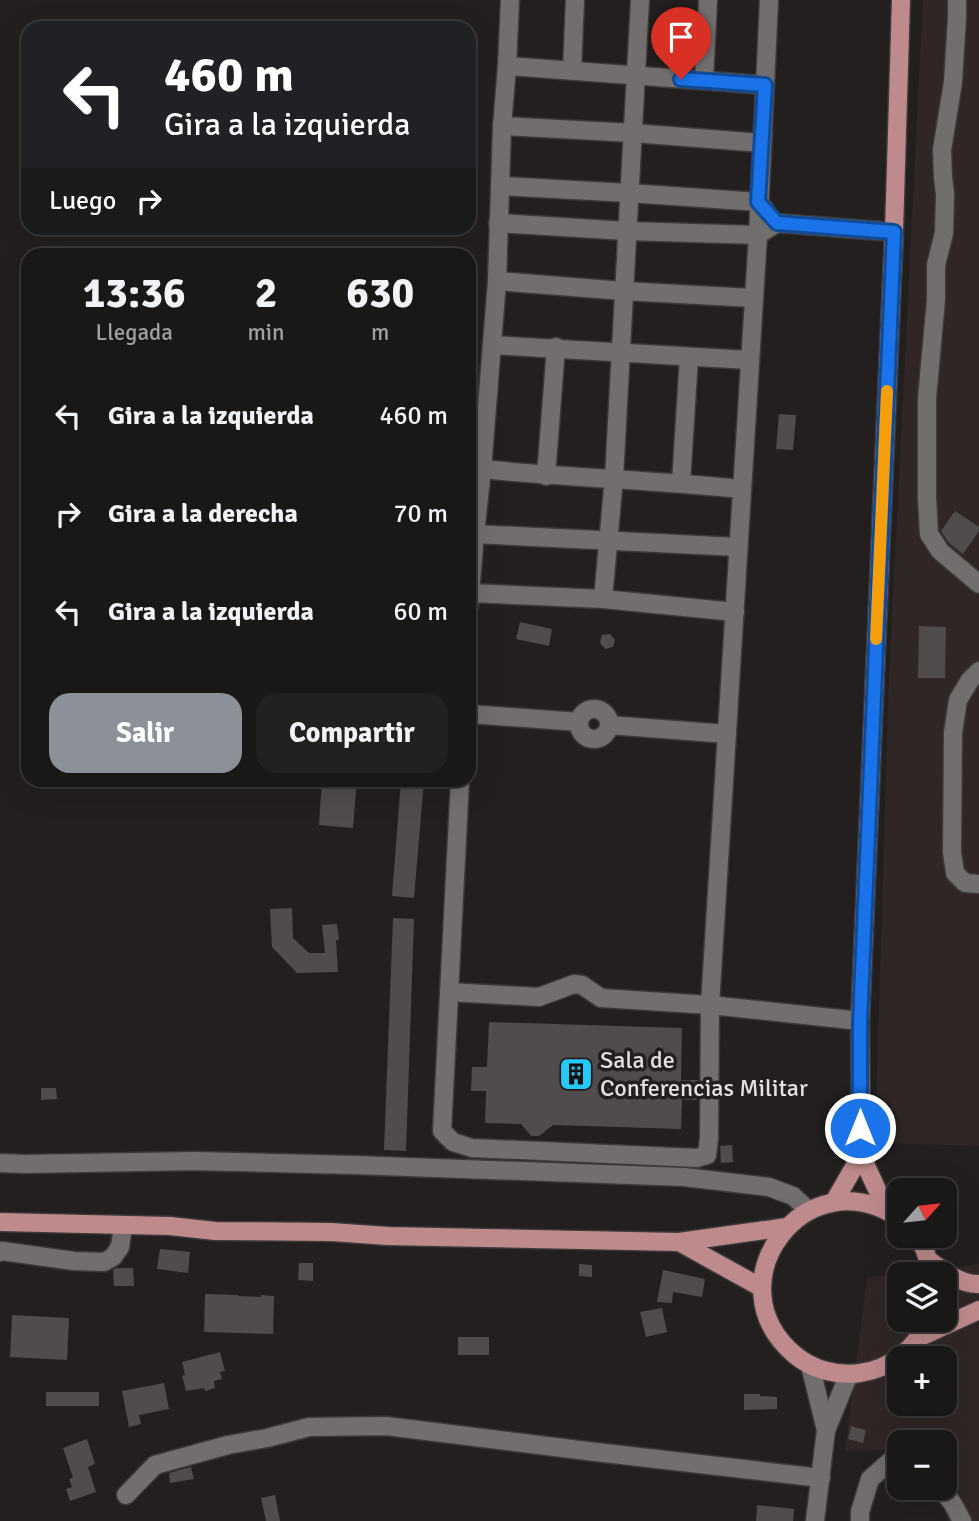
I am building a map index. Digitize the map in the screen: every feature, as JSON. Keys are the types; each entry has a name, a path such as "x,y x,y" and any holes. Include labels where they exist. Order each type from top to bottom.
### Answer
{"main road":[{"path":"887,1204 861,1155 860,1021 894,232 901,0"},
{"path":"834,1202 861,1155"},
{"path":"887,1213 861,1202 834,1202 809,1211 787,1227 778,1237 766,1261 762,1288 767,1315 779,1339 798,1358 822,1370 849,1374 862,1373 888,1364 899,1357 921,1332"},
{"path":"0,1222 170,1226 215,1231 679,1242 787,1227"},
{"path":"679,1242 762,1288"},
{"path":"957,1278 979,1284"},
{"path":"918,1338 979,1310"}],"street":[{"path":"476,525 497,281 502,126 510,0"},
{"path":"572,71 575,0"},
{"path":"603,599 622,352 623,291 640,0"},
{"path":"704,80 708,0"},
{"path":"460,787 442,1131 453,1142 472,1148 697,1158 707,1154 710,1006 758,235 769,0"},
{"path":"957,0 953,82 942,150 944,233 936,265 936,300 927,398 927,498 929,534 940,551 979,584"},
{"path":"507,66 765,85"},
{"path":"502,126 762,143"},
{"path":"501,187 629,192 758,202 777,223"},
{"path":"498,223 758,235 777,223 894,232"},
{"path":"497,281 753,298"},
{"path":"492,345 749,360"},
{"path":"546,476 556,347"},
{"path":"681,483 689,357"},
{"path":"482,469 741,489"},
{"path":"476,534 738,547"},
{"path":"476,599 603,599 735,612"},
{"path":"979,671 958,700 953,733 952,825 955,873 965,883 979,884"},
{"path":"476,715 579,722 584,712 595,709 606,714 609,725 727,734"},
{"path":"449,992 539,997 574,984 582,985 601,998 860,1021"},
{"path":"0,1163 195,1161 684,1177 769,1187 793,1196 809,1211"},
{"path":"0,1252 104,1262 113,1257 120,1247 123,1225"},
{"path":"810,1364 826,1430"},
{"path":"815,1521 826,1430 849,1374"},
{"path":"126,1495 155,1465 309,1427 386,1426 821,1478"},
{"path":"860,1521 870,1479 887,1464"},
{"path":"950,1500 962,1521"}],"shaded area":[{"path":"923,0 979,0 979,1146 875,1143 889,674"},
{"path":"979,1264 979,1521 948,1521 945,1500 957,1500 957,1430 887,1430 887,1450 845,1451 867,1277 887,1275 887,1332 957,1332 957,1267"}],"building":[{"path":"779,414 796,415 793,450 776,449"},
{"path":"955,511 979,527 963,554 949,543 941,531"},
{"path":"520,622 552,629 549,646 516,639"},
{"path":"919,626 946,627 945,678 918,678"},
{"path":"610,634 615,640 613,647 605,649 600,643 602,635"},
{"path":"322,787 356,787 353,828 319,825"},
{"path":"400,787 423,787 414,898 392,896"},
{"path":"292,908 293,938 309,953 325,953 322,925 337,924 338,972 297,973 272,947 270,909"},
{"path":"393,918 414,919 406,1151 384,1150"},
{"name":"Sala de Conferencias Militar","path":"489,1022 682,1028 681,1080 698,1080 697,1100 682,1100 681,1129 553,1125 539,1136 531,1136 521,1124 485,1123 486,1091 471,1091 472,1067 487,1067"},
{"path":"41,1088 56,1088 57,1099 41,1100"},
{"path":"732,1145 733,1162 721,1163 720,1146"},
{"path":"160,1249 190,1252 188,1273 157,1269"},
{"path":"299,1263 313,1263 313,1281 298,1280"},
{"path":"579,1264 592,1265 592,1277 579,1276"},
{"path":"133,1268 134,1286 114,1286 113,1270"},
{"path":"663,1270 705,1279 702,1297 673,1292 672,1303 657,1302"},
{"path":"205,1294 274,1296 273,1334 204,1332"},
{"path":"662,1308 667,1332 646,1337 640,1312"},
{"path":"12,1315 69,1318 67,1360 10,1357"},
{"path":"458,1337 489,1337 489,1355 458,1355"},
{"path":"220,1352 225,1371 220,1372 222,1379 214,1381 215,1388 186,1391 182,1362"},
{"path":"164,1383 169,1409 139,1415 141,1424 129,1427 122,1391"},
{"path":"46,1392 99,1392 99,1406 46,1406"},
{"path":"744,1394 777,1397 777,1409 744,1410"},
{"path":"851,1426 866,1430 863,1443 848,1439"},
{"path":"87,1439 95,1464 88,1467 96,1492 70,1501 66,1489 72,1487 69,1479 73,1478 63,1448"},
{"path":"191,1467 194,1479 170,1483 169,1473"},
{"path":"275,1495 280,1521 266,1521 261,1498"},
{"path":"757,1505 794,1509 793,1521 756,1521"}],"slow traffic":[{"path":"876,639 887,391"}],"place":[{"name":"Sala de Conferencias Militar","path":"576,1074"}],"route":[{"path":"681,79 765,85 758,202 777,223 894,232 860,1021 860,1128"}]}
